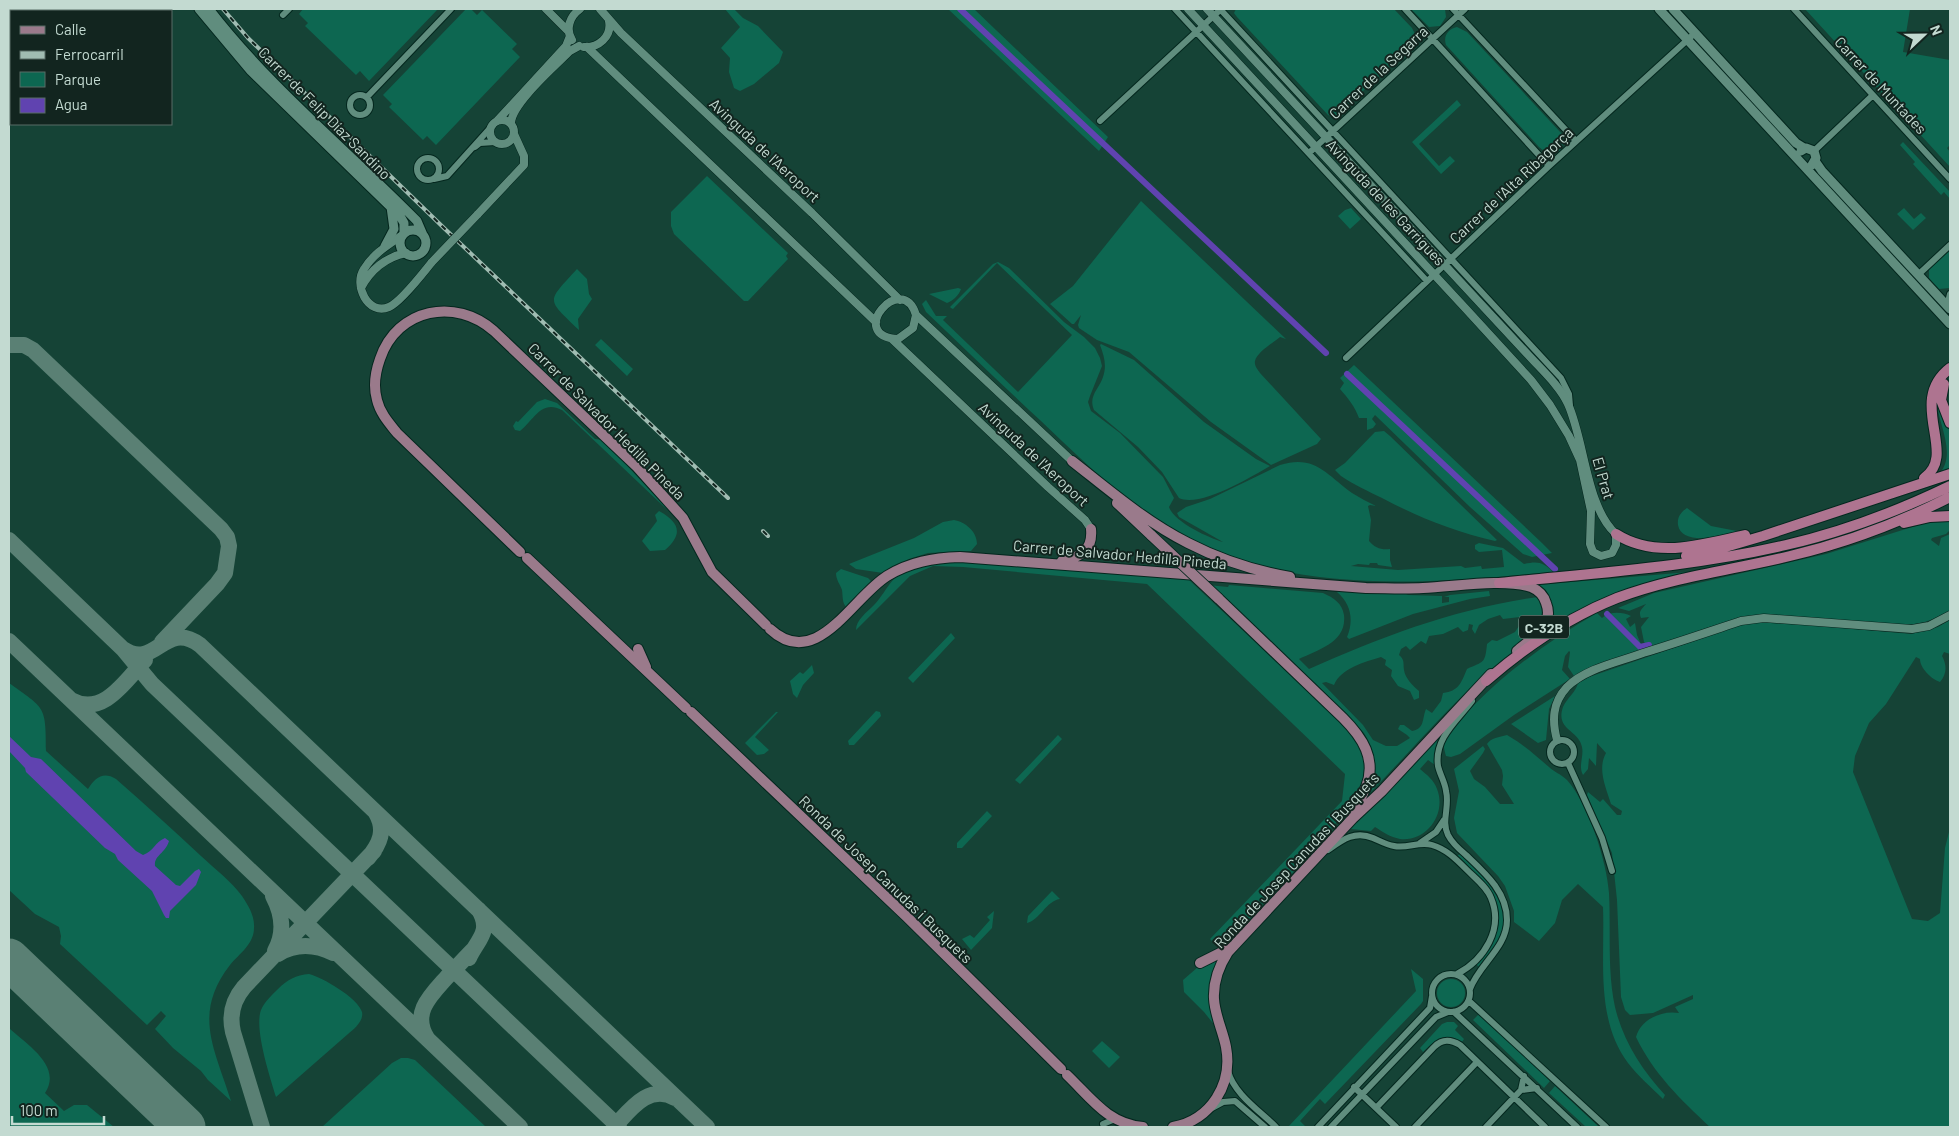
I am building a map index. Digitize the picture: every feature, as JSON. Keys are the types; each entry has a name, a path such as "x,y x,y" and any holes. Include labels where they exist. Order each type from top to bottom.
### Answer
{"highway":[{"path":"1950,370 1942,388 1941,400 1950,423"},
{"path":"1902,490 1935,473 1942,462 1943,445 1933,398 1938,381 1950,370"},
{"path":"1617,570 1715,550 1835,514 1950,474"},
{"name":"C-32B","path":"1499,583 1642,568 1765,550 1846,528 1878,517 1950,486"},
{"name":"C-32B","path":"1486,681 1534,644 1578,616 1635,592 1693,576 1792,556 1881,528 1950,497"},
{"path":"1881,528 1930,517 1950,516"},
{"path":"1616,534 1638,545 1672,548 1703,544 1802,523"}],"main road":[{"name":"Carrer de Felip Díaz Sandino","path":"199,9 251,71 403,220 403,234"},
{"name":"Carrer de Felip Díaz Sandino","path":"209,9 258,68 417,221 423,235"},
{"path":"1658,9 1950,324"},
{"path":"1672,9 1796,143 1804,148 1814,150 1816,161 1822,171 1949,308"},
{"path":"1801,162 1800,151 1804,148"},
{"path":"1801,162 1811,165 1816,161"},
{"path":"385,246 394,229 391,207"},
{"path":"415,230 423,235 425,245 422,252 414,255 406,253 400,246 403,234 415,230"},
{"path":"1917,288 1919,274"},
{"name":"Carrer de Salvador Hedilla Pineda","path":"388,422 377,402 374,388 375,377 385,345 397,330 423,315 445,311 470,315 486,324 497,334 637,467 683,518 712,572 768,627 788,642 801,643 816,639 834,625 886,576 906,566 930,559 979,557 1333,586 1421,589 1499,583"},
{"name":"Ronda de Josep Canudas i Busquets","path":"388,422 397,433 524,555 907,917 1104,1112 1126,1125 1144,1127"},
{"path":"1072,461 1343,718 1361,739 1370,760 1370,776 1353,818"},
{"path":"1072,461 1149,520 1188,544 1254,568 1333,586"},
{"path":"1050,564 1074,559 1083,554 1090,542 1091,530"},
{"name":"C-32B","path":"1486,681 1495,668 1541,631 1547,620 1547,605 1537,591 1528,587 1499,583"},
{"path":"638,649 649,672"},
{"name":"Ronda de Josep Canudas i Busquets","path":"1174,1127 1190,1122 1207,1111 1221,1091 1227,1067 1226,1046 1216,1009 1214,989 1219,968 1233,946 1353,818 1382,791 1486,681"},
{"path":"1200,963 1233,946"}],"street":[{"path":"283,15 289,9"},
{"path":"367,97 451,9"},
{"name":"Avinguda de l'Aeroport","path":"546,9 569,34 876,322 881,334 892,339 1048,488 1085,520 1091,530"},
{"path":"434,179 439,169 436,162 430,158 423,159 418,164 417,171 420,178 426,181 447,176 566,46 569,34 568,27 572,17 580,9"},
{"name":"Avinguda de l'Aeroport","path":"600,9 609,21 812,213 900,300 910,304 916,315 1072,461"},
{"name":"Avinguda de les Garrigues","path":"1174,9 1427,281"},
{"name":"Avinguda de les Garrigues","path":"1188,9 1531,380 1559,418 1575,448 1583,472 1591,511 1590,544 1592,550 1599,556 1610,555 1616,548 1616,534"},
{"name":"Avinguda de les Garrigues","path":"1207,9 1555,385 1570,409"},
{"path":"1100,121 1220,9"},
{"name":"Avinguda de les Garrigues","path":"1220,9 1561,378 1569,394 1570,409 1575,425"},
{"path":"1405,9 1549,166"},
{"path":"1453,9 1576,141"},
{"name":"Carrer de la Segarra","path":"1309,153 1465,9"},
{"name":"Carrer de Muntades","path":"1794,9 1950,178"},
{"path":"403,234 385,246 363,269 361,275 362,292 367,302 376,307 384,308 398,300 522,169 524,165 523,153 511,124 512,114 521,102 570,51 583,47 593,47 604,39 610,30 609,21"},
{"name":"Carrer de l'Alta Ribagorça","path":"1346,358 1549,166 1695,33"},
{"path":"1814,150 1873,95"},
{"path":"494,123 506,120 511,124"},
{"path":"494,123 491,136 495,142"},
{"path":"472,149 480,144 507,143 514,134"},
{"path":"507,143 515,146 523,153"},
{"path":"439,169 451,171"},
{"path":"1919,274 1950,245"},
{"path":"362,288 370,275 386,260 406,253"},
{"path":"1949,308 1950,294"},
{"path":"876,322 879,311 883,306 888,302 900,300"},
{"path":"892,339 898,339 909,333 913,328 916,315"},
{"name":"El Prat","path":"1575,425 1598,506 1608,525 1616,534"},
{"path":"1557,740 1553,718 1557,701 1568,686 1577,679 1601,668 1741,621 1764,618 1912,629 1929,626 1950,616"},
{"path":"1420,843 1436,832 1444,820 1448,805 1446,790 1438,763 1440,748 1449,728 1486,681"},
{"path":"1557,740 1564,740 1573,746 1573,757 1568,762 1560,764 1551,757 1550,748 1557,740"},
{"path":"1568,762 1602,838 1612,872"},
{"path":"1331,1127 1436,1017 1461,1009 1469,1001 1474,977 1500,945 1506,927 1506,910 1498,889 1448,836 1444,820"},
{"path":"1313,861 1336,844 1354,835 1370,836 1394,846 1420,843 1432,845 1448,852 1483,886 1491,898 1495,915 1495,929 1491,942 1474,964 1457,974 1442,976 1437,980 1432,990 1430,1008 1318,1127"},
{"path":"1457,974 1468,982 1470,989"},
{"path":"1432,996 1438,1006 1451,1012 1524,1076 1577,1127"},
{"path":"1469,1001 1606,1127"},
{"path":"1376,1108 1438,1043 1444,1041 1453,1042 1460,1045 1545,1127"},
{"path":"1415,1127 1477,1062"},
{"path":"1227,1067 1231,1080 1237,1089 1276,1127"},
{"path":"1486,1127 1521,1090 1524,1076"},
{"path":"1354,1088 1396,1127"},
{"path":"1521,1090 1537,1088"},
{"path":"1207,1111 1223,1102 1235,1101 1262,1125 1266,1117"},
{"path":"1103,1124 1116,1119"}],"green space":[{"path":"303,9 438,9 369,81 360,71 356,75 305,26 308,23 299,14"},
{"path":"466,9 471,9 477,15 482,10 517,44 512,49 520,57 436,145 427,136 423,140 389,107 392,104 383,95"},
{"path":"725,9 734,9 743,18 758,26 783,52 779,63 754,84 740,91 734,88 729,72 730,58 721,48 740,27"},
{"path":"948,9 974,9 1108,137 1099,151"},
{"path":"1236,9 1394,9 1412,28 1417,38 1416,42 1337,115 1332,117 1328,115 1237,17 1234,13"},
{"path":"1411,9 1445,9 1446,17 1440,26 1429,27"},
{"path":"1805,9 1910,9 1903,52 1950,60 1950,145 1947,148 1950,152 1950,167"},
{"path":"1457,27 1467,32 1562,134 1565,140 1561,150 1550,153 1539,147 1446,45 1447,33"},
{"path":"1457,100 1461,105 1419,144 1439,166 1450,156 1455,161 1441,174 1412,142"},
{"path":"1903,142 1950,192 1950,199 1944,192 1941,195 1913,164 1915,162 1900,145"},
{"path":"707,176 788,253 786,256 788,259 748,301 744,301 674,234 671,226 671,212"},
{"path":"1141,201 1286,339 1280,337 1266,348 1256,358 1255,365 1260,373 1321,439 1317,444 1271,465 1211,422 1129,352 1097,340 1079,328 1081,315 1072,324 1050,304 1073,286"},
{"path":"1351,208 1361,219 1350,229 1338,216"},
{"path":"1904,208 1914,219 1921,213 1926,218 1913,230 1897,214"},
{"path":"1950,250 1950,288 1939,289 1929,278 1929,269"},
{"path":"998,262 1009,268 1064,322 1095,348 1102,366 1088,402 1091,411 1120,433 1163,477 1174,498 1169,507 1172,513 1193,529 1223,542 1179,517 1177,513 1186,507 1210,499 1280,465 1302,462 1320,468 1352,493 1376,506 1368,506 1371,520 1369,541 1378,548 1390,549 1392,567 1378,565 1377,563 1351,566 1398,570 1461,566 1465,568 1481,566 1482,569 1504,567 1502,550 1479,552 1475,549 1475,545 1479,543 1503,548 1524,564 1540,563 1553,572 1424,581 1338,579 1295,573 1253,564 1212,550 1188,539 1142,510 1100,476 926,312 922,304 926,300 936,316 947,316 943,320 1018,392 1072,335 997,263 953,309 950,307 993,264"},
{"path":"577,269 587,279 589,294 592,299 578,319 579,330 560,312 554,300 560,288"},
{"path":"961,289 957,296 947,303 929,294"},
{"path":"601,339 633,369 627,376 595,345"},
{"path":"1101,344 1134,360 1204,422 1256,459 1270,466 1238,484 1212,495 1188,500 1179,498 1162,472 1138,447 1094,410 1093,397 1103,377 1105,368"},
{"path":"1354,365 1552,553 1532,557 1523,554 1470,507 1375,415 1372,419 1376,424 1373,428 1367,430 1367,418 1359,418 1351,403 1340,389 1344,383 1340,378"},
{"path":"545,399 557,403 595,439 603,440 678,520 562,410 555,407 543,409 520,431 515,430 513,426 516,421 518,422 537,402"},
{"path":"1937,400 1950,427 1950,471 1940,473 1945,465 1947,447"},
{"path":"1384,431 1497,540 1466,533 1423,518 1356,485 1335,470 1345,463 1375,432"},
{"path":"1687,508 1711,526 1742,532 1706,538 1688,536 1681,532 1678,525 1680,515"},
{"path":"659,511 675,524 677,534 665,550 650,551 642,541 657,521 655,515"},
{"path":"954,520 966,525 973,531 977,544 971,551 928,553 909,559 883,573 856,569 849,564 914,538 943,522"},
{"path":"1928,522 1950,522 1950,530 1946,534 1931,540 1939,546 1941,538 1950,534 1950,611 1924,622 1895,625 1765,614 1750,616 1650,648 1644,642 1641,627 1649,617 1641,618 1640,616 1641,610 1646,604 1629,611 1618,608 1654,593 1826,554"},
{"path":"960,561 1187,578 1332,714 1355,738 1362,751 1367,770 1358,797 1302,863 1220,949 1210,939 1342,801 1345,774 1147,584 963,567 933,566 910,576 856,630 856,626 865,613 877,602 893,580 900,574 924,565"},
{"path":"841,569 868,578 871,581 846,607 836,575"},
{"path":"1689,572 1631,590 1559,620 1553,618 1536,585"},
{"path":"1208,585 1323,593 1337,601 1344,615 1344,624 1341,632 1323,648 1299,659 1309,669 1365,645 1421,625 1479,608 1538,597 1544,611 1544,618 1535,632 1464,694 1370,793 1373,785 1375,762 1371,747 1364,733","holes":["1500,615 1503,619 1520,617 1523,620 1515,632 1497,641 1492,640 1487,644 1483,661 1467,669 1456,688 1443,693 1441,701 1432,713 1426,709 1419,728 1412,731 1404,725 1400,725 1398,729 1410,738 1397,746 1386,746 1373,740 1363,725 1322,683 1326,682 1334,685 1337,679 1348,670 1381,657 1386,660 1385,665 1392,670 1391,676 1398,686 1410,691 1414,700 1419,698 1419,691 1406,676 1403,660 1399,655 1401,649 1406,646 1410,650 1421,641 1426,644 1429,636 1443,634 1458,627 1463,632 1468,630 1469,624 1473,625 1472,629 1475,634 1479,625 1488,619"]},
{"path":"1337,590 1442,596 1442,603 1449,602 1449,597 1444,597 1450,595 1489,591 1490,596 1470,599 1413,614 1349,639 1347,637 1351,618 1350,613"},
{"path":"1597,613 1602,618 1616,613 1631,616 1626,619 1630,627 1635,623 1637,635 1643,649 1597,665 1574,676 1568,667 1569,651 1565,656 1562,670 1570,679 1514,715 1460,754 1451,757 1446,756 1444,742 1450,731 1489,691 1533,654"},
{"path":"1950,620 1950,654 1944,652 1942,656 1945,663 1944,676 1940,682 1937,681 1930,676 1922,666 1920,659 1916,657 1886,704 1869,723 1855,756 1853,772 1912,919 1928,921 1940,913 1945,848 1950,828 1950,1127 1710,1127 1678,1096 1659,1074 1636,1037 1642,1025 1647,1021 1666,1013 1679,1013 1675,1007 1693,999 1693,995 1653,1013 1630,1015 1625,1010 1621,997 1617,900 1612,853 1587,795 1588,792 1600,802 1603,799 1617,815 1621,815 1622,811 1611,804 1602,772 1603,759 1606,753 1597,743 1596,766 1589,758 1588,769 1583,775 1581,768 1582,747 1577,737 1562,721 1563,707 1578,683 1589,677 1744,624 1755,622 1808,625 1911,634 1938,627"},
{"path":"951,633 955,638 913,683 908,678"},
{"path":"812,665 814,673 803,685 797,698 793,694 790,681 800,672 803,674"},
{"path":"9,683 30,698 41,710 44,716 46,751 88,789 100,777 107,776 116,779 228,880 249,907 254,924 252,939 230,965 218,983 209,1016 214,1048 231,1101 155,1029 166,1016 161,1011 147,1025 60,944 59,927 35,914 9,890"},
{"path":"1555,696 1549,709 1546,740 1538,743 1511,724"},
{"path":"876,711 880,712 881,716 854,745 849,745 848,741"},
{"path":"778,712 755,737 769,750 764,754 757,755 745,743"},
{"path":"1058,735 1062,739 1020,784 1015,780"},
{"path":"1507,735 1567,780 1575,790 1589,818 1605,866 1609,893 1610,964 1615,1007 1628,1043 1641,1065 1665,1095 1663,1099 1628,1063 1610,1027 1604,988 1603,907 1578,884 1562,900 1555,923 1539,941 1514,922 1514,911 1505,886 1498,876 1457,833 1454,818 1459,791 1454,769 1483,746 1485,749 1483,753 1470,771 1474,779 1485,787 1500,804 1514,804 1502,785 1502,770 1487,744 1493,739"},
{"path":"1438,737 1435,765 1428,760 1420,769 1434,783 1439,798 1437,817 1426,831 1409,839 1400,839 1390,836 1375,827 1371,831 1351,829"},
{"path":"987,811 992,816 962,848 957,848 957,843"},
{"path":"1460,854 1486,881 1501,906 1503,920 1501,934 1493,950 1479,967 1476,964 1493,940 1499,912 1497,902 1492,893 1457,856"},
{"path":"1052,891 1060,899 1055,900 1036,918 1027,923 1028,916"},
{"path":"994,911 992,928 971,950 962,939 970,935 974,938 990,920 987,917"},
{"path":"1217,959 1216,1027 1184,992 1183,980 1198,967"},
{"path":"1411,969 1423,979 1423,1001 1421,1004 1325,1104 1320,1099 1300,1121 1304,1127 1288,1127 1416,991"},
{"path":"309,974 347,995 359,1006 362,1012 362,1019 353,1030 276,1097 261,1041 259,1018 261,1010 269,998 285,983 292,978"},
{"path":"1451,979 1461,983 1465,993 1461,1003 1451,1007 1441,1003 1437,993 1441,983"},
{"path":"1479,1014 1550,1081 1544,1088 1473,1020"},
{"path":"1454,1022 1458,1026 1455,1030 1464,1039 1462,1042 1451,1037 1441,1038 1423,1052 1420,1048 1442,1024"},
{"path":"9,1028 33,1048 46,1065 49,1083 45,1093 64,1111 74,1105 87,1105 114,1127 9,1127"},
{"path":"1102,1041 1120,1057 1109,1068 1092,1051"},
{"path":"401,1058 415,1060 486,1127 322,1127 392,1063"},
{"path":"1555,1086 1599,1127 1586,1127 1549,1093"}],"water":[{"path":"9,736 31,757 41,759 136,851 143,855 165,838 169,841 156,859 155,866 176,885 180,886 199,869 201,872 196,885 170,911 169,918 166,918 164,915 152,891 26,772 25,768 9,751"}],"waterway":[{"path":"960,9 1326,353"},
{"path":"1347,374 1555,569"},
{"path":"1607,614 1640,647 1649,645"}],"taxiway":[{"path":"9,345 24,345 33,350 221,529 227,537 229,546 225,573 217,584 162,642"},
{"path":"9,540 123,649 152,684 619,1127"},
{"path":"123,649 134,654 144,654 177,638 188,639 200,645 707,1127"},
{"path":"9,641 520,1127"},
{"path":"71,700 83,704 103,701 122,686 145,660"},
{"path":"368,858 380,837 381,825 376,813"},
{"path":"262,1127 233,1032 231,1020 237,997 244,987 374,851"},
{"path":"273,896 279,909 281,923 280,937 275,951"},
{"path":"469,958 484,930 483,918 479,910"},
{"path":"278,954 298,946 313,946 333,953"},
{"path":"427,1038 421,1020 425,1005 447,977 474,949"},
{"path":"614,1127 633,1106 648,1096 666,1094 675,1098"}],"runway":[{"path":"9,959 185,1127"}],"railway":[{"path":"223,9 248,38 445,229 728,498"},
{"path":"763,531 768,536"}]}
